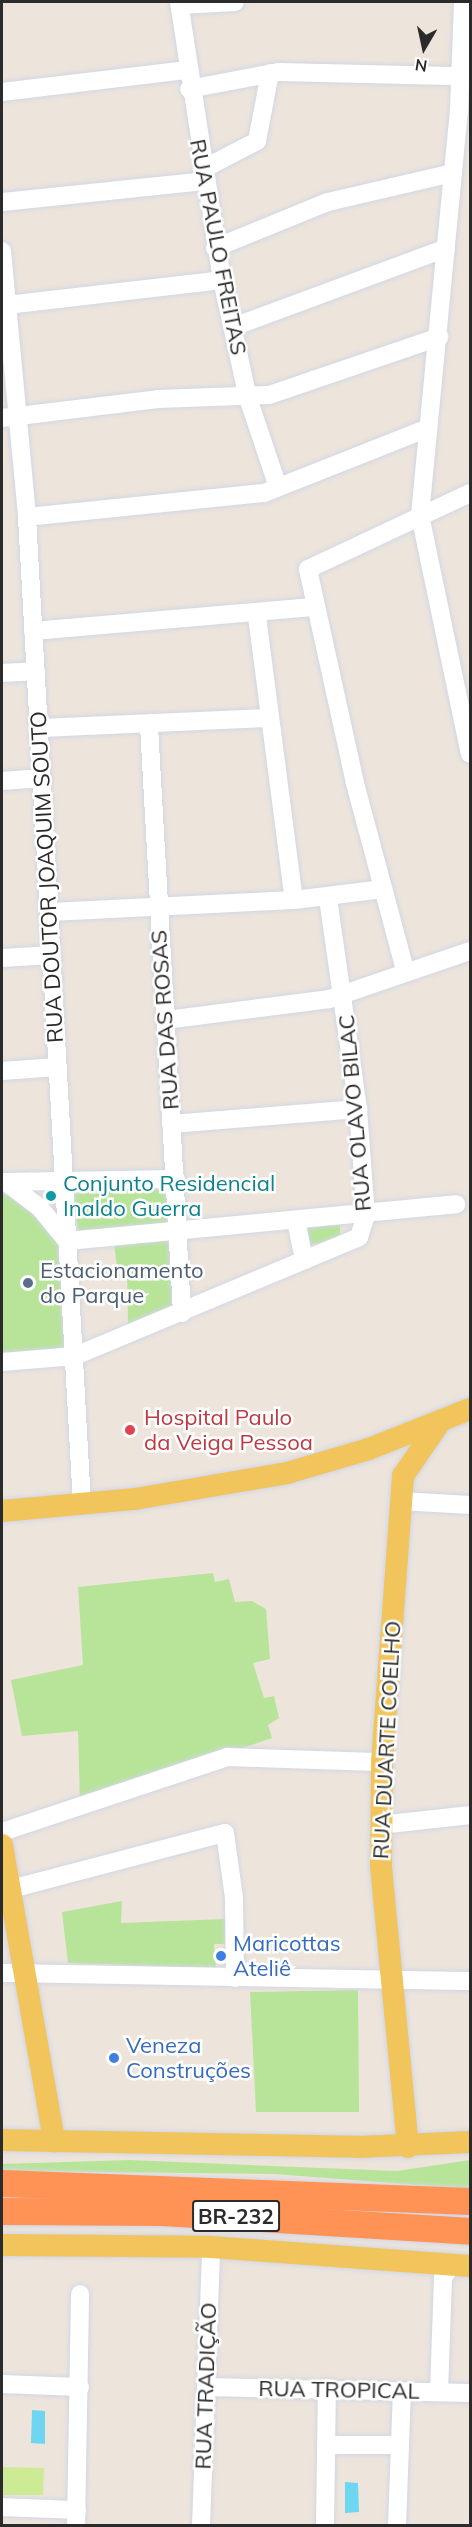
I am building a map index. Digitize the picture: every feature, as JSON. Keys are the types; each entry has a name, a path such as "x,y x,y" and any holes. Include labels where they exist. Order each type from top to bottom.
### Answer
{"highway":[{"name":"BR-232","path":"2,2183 471,2201"},
{"name":"BR-232","path":"2,2211 162,2212 471,2231"}],"main road":[{"path":"2,1511 82,1504 287,1473 369,1449 471,1409"},
{"path":"369,1449 390,1458 403,1476 440,1422"},
{"name":"RUA DUARTE COELHO","path":"403,1476 382,1762 380,1825 408,2147"},
{"path":"3,1856 11,1889 54,2141"},
{"path":"2,2140 408,2147 471,2142"},
{"path":"2,2245 211,2247 450,2268"}],"street":[{"path":"180,3 235,2"},
{"path":"464,2 461,76 439,338 420,515 471,754"},
{"name":"RUA PAULO FREITAS","path":"180,3 186,70 215,248 248,398 278,487"},
{"path":"2,92 186,70"},
{"path":"189,89 270,73 461,76"},
{"path":"2,202 204,175 257,141 270,73"},
{"path":"215,248 328,202 453,173"},
{"path":"233,327 446,248"},
{"name":"RUA DOUTOR JOAQUIM SOUTO","path":"2,251 7,305 10,417 27,517 82,1504"},
{"path":"7,305 222,280"},
{"path":"10,417 158,399 248,398 287,392 439,338"},
{"path":"27,517 244,497 278,487 428,428"},
{"path":"405,970 313,607 310,565 471,493"},
{"path":"33,631 257,616 313,607"},
{"path":"257,616 294,900"},
{"path":"2,673 36,671"},
{"path":"39,728 149,726 269,718"},
{"name":"RUA DAS ROSAS","path":"149,726 157,906 176,1179 182,1313"},
{"path":"2,781 42,778"},
{"path":"50,912 294,900 383,889"},
{"name":"RUA OLAVO BILAC","path":"2,1362 75,1356 356,1240 366,1216 358,1108 344,995 327,897"},
{"path":"166,1020 344,995 405,970 471,951"},
{"path":"2,958 52,955"},
{"path":"2,1071 57,1067"},
{"path":"171,1124 358,1108"},
{"path":"4,1182 176,1179"},
{"path":"4,1182 40,1208 67,1241 179,1234 296,1220 366,1216 456,1204"},
{"path":"296,1220 304,1260"},
{"path":"401,1501 471,1506"},
{"path":"2,1832 235,1756 382,1762"},
{"path":"380,1825 471,1815"},
{"path":"11,1889 225,1833 234,1898 235,1978"},
{"path":"2,1973 25,1971 235,1978 394,1978 471,1981"},
{"name":"RUA TRADIÇÃO","path":"201,2526 211,2247"},
{"path":"439,2392 450,2268"},
{"path":"2,2507 76,2518 80,2294"},
{"path":"2,2384 80,2387"},
{"name":"RUA TROPICAL","path":"207,2387 471,2393"},
{"path":"325,2526 328,2445 327,2388"},
{"path":"396,2526 402,2391"},
{"path":"328,2445 400,2445"}],"green space":[{"path":"169,1187 172,1227 78,1234 74,1194"},
{"name":"Estacionamento do Parque","path":"2,1193 26,1204 61,1247 67,1353 2,1356"},
{"path":"340,1225 340,1237 307,1246 303,1226"},
{"path":"170,1238 175,1308 128,1327 127,1266 117,1267 114,1244"},
{"path":"213,1573 215,1582 229,1579 235,1602 252,1601 266,1609 270,1659 253,1663 264,1698 274,1696 279,1718 268,1725 272,1738 80,1803 78,1731 22,1736 11,1680 83,1665 78,1587"},
{"path":"122,1901 121,1923 225,1919 226,1944 214,1944 216,1968 68,1963 62,1912"},
{"path":"358,1990 359,2112 256,2112 250,1992"},
{"path":"129,2160 397,2171 470,2160 470,2189 274,2174 2,2171 2,2164"},
{"path":"2,2467 44,2468 43,2495 2,2495"}],"water":[{"path":"32,2410 45,2411 45,2444 31,2443"},
{"path":"345,2482 358,2483 359,2512 345,2513"}],"place":[{"name":"Conjunto Residencial Inaldo Guerra","path":"51,1196"},
{"name":"Estacionamento do Parque","path":"28,1283"},
{"name":"Hospital Paulo da Veiga Pessoa","path":"130,1430"},
{"name":"Maricottas Ateliê","path":"221,1956"},
{"name":"Veneza Construções","path":"114,2058"}]}
